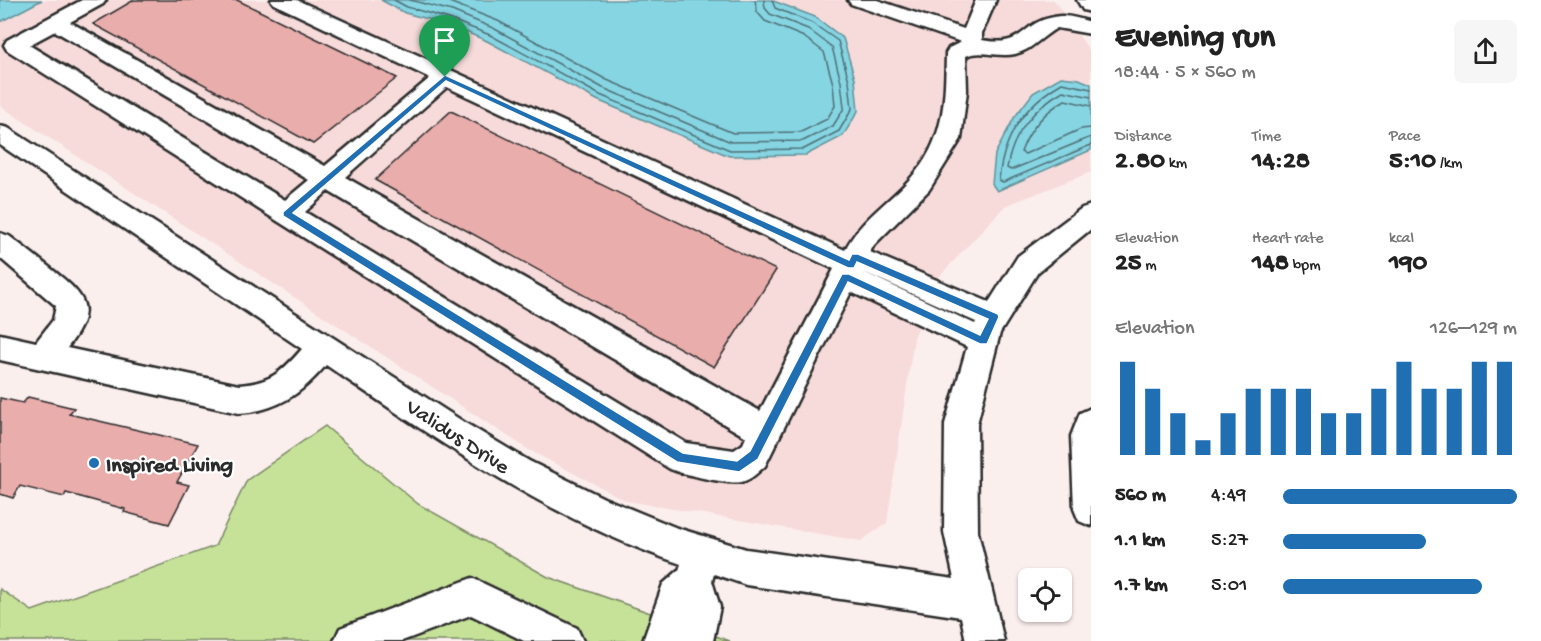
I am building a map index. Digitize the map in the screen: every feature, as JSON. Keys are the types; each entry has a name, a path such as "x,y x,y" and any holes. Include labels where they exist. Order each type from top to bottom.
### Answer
{"main road":[{"path":"1088,0 1091,7"}],"street":[{"path":"96,0 14,45 681,458 739,467 754,455 864,238 920,184 949,139 956,91 956,53 971,39 986,0"},
{"path":"281,0 989,329"},
{"path":"858,0 1006,49 1023,45 1050,23 1070,22 1091,28"},
{"path":"971,39 993,37 1014,30 1033,14 1091,7"},
{"path":"55,22 766,432"},
{"path":"286,214 445,77"},
{"name":"Validus Drive","path":"0,134 516,472 593,510 677,545 698,567 746,567 976,601"},
{"path":"985,641 961,532 961,424 989,329 1028,264 1091,216"},
{"path":"0,243 68,298 71,305 68,323 42,356"},
{"path":"0,347 238,399 255,399 273,395 284,387 322,347"},
{"path":"1091,423 1087,436 1091,508"},
{"path":"662,641 676,597 698,567"},
{"path":"694,641 702,607 698,567"},
{"path":"353,641 472,596 564,641"}],"shaded area":[{"path":"0,0 1054,0 1091,53 1091,172 1005,206 937,279 914,338 887,523 861,541 627,501 529,450 0,106"}],"green space":[{"path":"325,426 418,504 548,577 730,641 0,641 0,589 32,611 215,546 247,480"}],"water":[{"path":"0,0 42,0 0,22"},
{"path":"381,0 771,0 815,17 843,38 855,79 858,111 843,136 806,155 729,156 597,100 487,41 447,24 405,13"},
{"path":"1061,77 1079,79 1091,84 1091,150 997,191 992,184 995,154 1014,118 1033,93"}],"building":[{"path":"134,0 237,0 397,78 313,144 93,24"},
{"path":"451,111 776,270 714,367 375,180"},
{"name":"Inspired Living","path":"28,397 74,408 69,414 198,444 177,482 189,485 169,524 66,493 64,497 20,486 13,498 0,494 0,398 23,403"}],"place":[{"name":"Inspired Living","path":"94,463"}],"route":[{"path":"445,77 851,265 855,256 994,317 986,330 983,341 846,277 754,455 739,467 681,458 286,214 445,77"}]}
